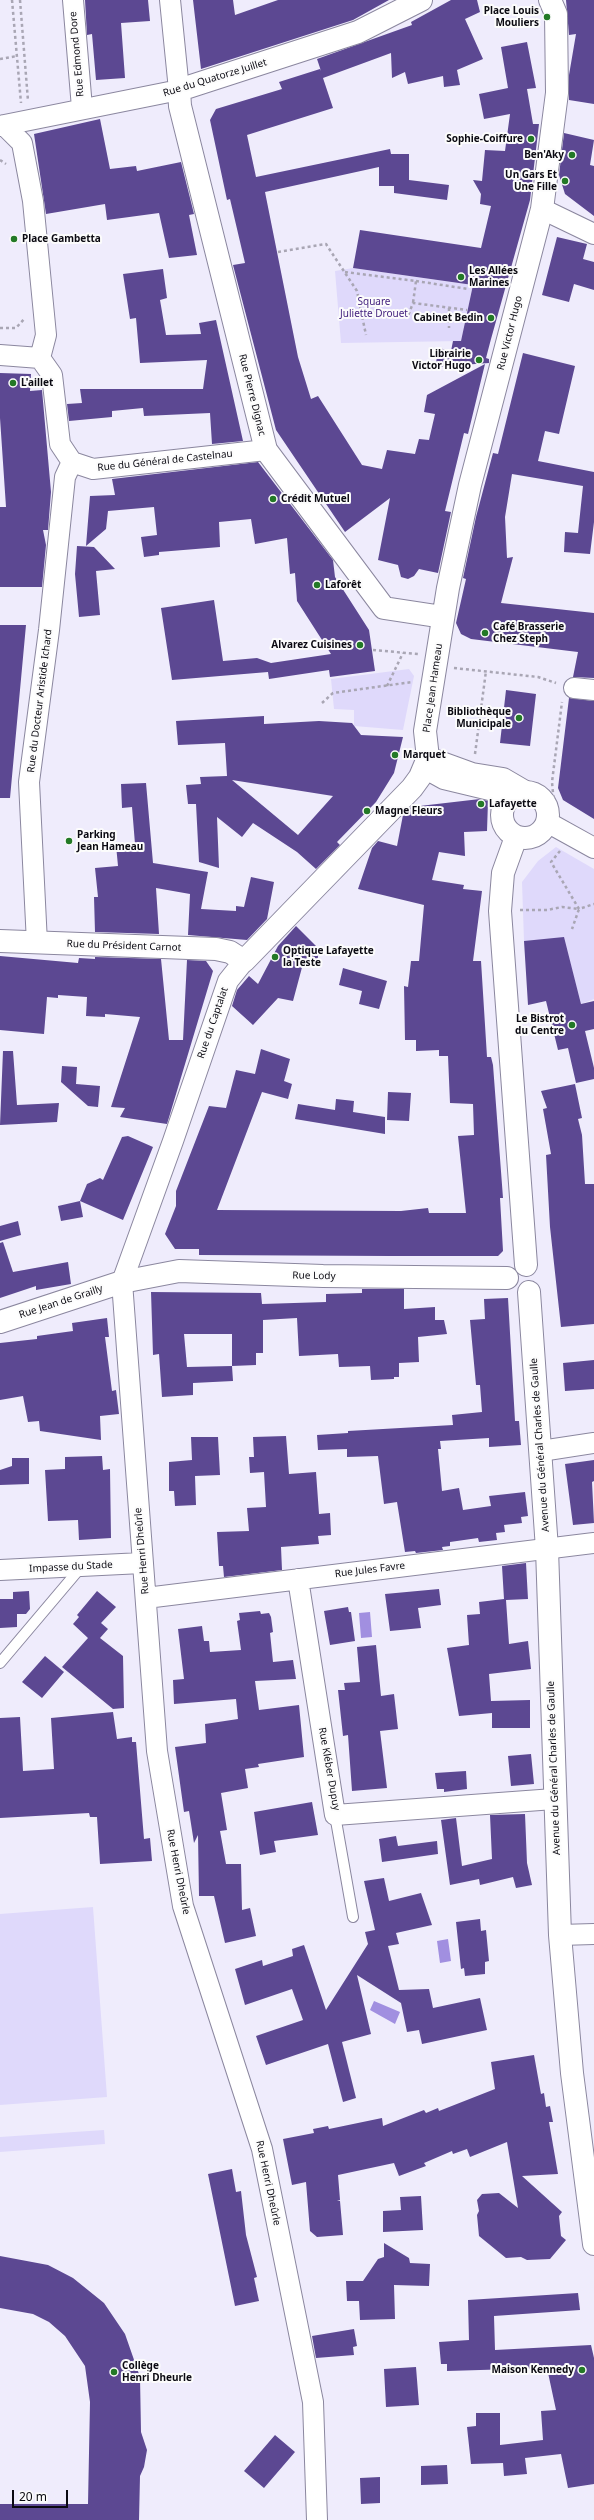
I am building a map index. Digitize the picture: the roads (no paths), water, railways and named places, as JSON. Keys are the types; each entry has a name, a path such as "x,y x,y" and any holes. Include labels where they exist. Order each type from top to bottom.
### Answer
{"street":[{"name":"Rue Edmond Dore","path":"73,0 82,108"},
{"path":"170,0 179,90"},
{"name":"Rue du Quatorze Juillet","path":"2,126 82,108 179,90 358,32 422,0"},
{"name":"Rue Victor Hugo","path":"443,617 470,485 542,209 557,96 556,14 550,0"},
{"name":"Rue Pierre Dignac","path":"179,90 180,106 266,450 384,608 443,617"},
{"path":"2,126 22,144 33,200 46,335 40,358 52,375 60,444 72,462"},
{"path":"542,209 594,234"},
{"path":"0,355 40,358"},
{"name":"Rue du Général de Castelnau","path":"72,462 94,469 266,450"},
{"name":"Rue du Docteur Aristide Ichard","path":"37,943 29,782 47,643 65,476 72,462"},
{"name":"Place Jean Hameau","path":"428,758 425,731 443,617"},
{"path":"569,687 594,690"},
{"path":"428,758 472,774 503,779 527,793"},
{"path":"428,758 435,773 444,778 494,790 507,800"},
{"name":"Rue du Captalat","path":"122,1282 174,1142 228,980 244,961 412,788 420,777 428,758"},
{"path":"550,815 543,829 531,838 516,836 510,833 502,820 504,807 507,800 513,796 527,793 534,794 544,803 548,816 550,815 572,836 594,848"},
{"path":"516,836 504,873 500,911 526,1265"},
{"name":"Rue du Président Carnot","path":"0,941 216,949 230,952 244,961"},
{"path":"520,1264 526,1265 533,1270 536,1279 533,1289 529,1292 515,1292 509,1285 508,1278 512,1268 520,1264"},
{"name":"Rue Lody","path":"122,1282 179,1272 323,1276 508,1278"},
{"name":"Rue Jean de Grailly","path":"0,1322 122,1282"},
{"name":"Rue Henri Dheûrle","path":"122,1282 157,1751 183,1906 262,2149 313,2402 317,2520"},
{"name":"Avenue du Général Charles de Gaulle","path":"529,1292 547,1549 554,1799 560,1935 572,2073 593,2230"},
{"path":"541,1451 594,1443"},
{"name":"Rue Jules Favre","path":"146,1598 594,1544"},
{"name":"Impasse du Stade","path":"0,1570 142,1563"},
{"name":"Rue Kléber Dupuy","path":"298,1579 335,1815 554,1799"},
{"path":"560,1935 594,1934"}],"lane":[{"path":"0,1663 82,1566"},
{"path":"335,1815 353,1917"}],"place":[{"name":"Place Louis Mouliers","path":"547,17"},
{"name":"Sophie-Coiffure","path":"531,139"},
{"name":"Ben'Aky","path":"572,155"},
{"name":"Un Gars Et Une Fille","path":"565,181"},
{"name":"Place Gambetta","path":"14,239"},
{"name":"Les Allées Marines","path":"461,277"},
{"name":"Cabinet Bedin","path":"491,318"},
{"name":"Librairie Victor Hugo","path":"479,360"},
{"name":"L'aillet","path":"13,383"},
{"name":"Crédit Mutuel","path":"273,499"},
{"name":"Laforêt","path":"317,585"},
{"name":"Café Brasserie Chez Steph","path":"485,633"},
{"name":"Alvarez Cuisines","path":"360,645"},
{"name":"Bibliothèque Municipale","path":"519,718"},
{"name":"Marquet","path":"395,755"},
{"name":"Lafayette","path":"481,804"},
{"name":"Magne Fleurs","path":"367,811"},
{"name":"Parking Jean Hameau","path":"69,841"},
{"name":"Optique Lafayette la Teste","path":"275,957"},
{"name":"Le Bistrot du Centre","path":"572,1025"},
{"name":"Maison Kennedy","path":"582,2370"},
{"name":"Collège Henri Dheurle","path":"114,2372"}],"park label":[{"name":"Square Juliette Drouet","path":"374,308"}]}
